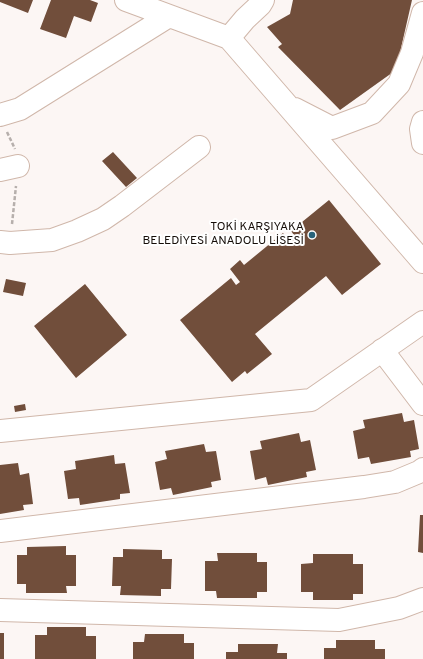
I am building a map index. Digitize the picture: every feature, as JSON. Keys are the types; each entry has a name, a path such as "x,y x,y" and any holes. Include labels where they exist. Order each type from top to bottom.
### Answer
{"street":[{"path":"126,0 229,38 423,262"},
{"path":"229,38 263,0"},
{"path":"286,105 332,128 372,113 399,84 412,53 423,13"},
{"path":"0,115 20,109 169,16"},
{"path":"423,122 421,129 423,143"},
{"path":"0,242 10,243 52,240 103,219 199,147"},
{"path":"0,431 311,400 423,322"},
{"path":"382,350 423,404"},
{"path":"0,531 364,487 395,482 423,469"},
{"path":"0,610 339,620 399,608 423,598"}],"building":[{"path":"0,0 33,0 28,13 0,2"},
{"path":"51,0 90,0 98,3 91,22 74,16 66,38 40,29"},
{"path":"293,0 412,0 396,70 340,110 278,47 282,44 267,27 290,14"},
{"path":"113,152 137,178 126,187 102,161"},
{"name":"TOKİ KARŞIYAKA BELEDİYESİ ANADOLU LİSESİ","path":"329,200 381,264 342,295 326,276 255,334 272,354 247,374 245,371 232,382 180,320 231,278 236,285 240,282 230,269 240,260 244,265 283,233 288,240 294,235 291,231"},
{"path":"6,279 26,283 23,296 3,292"},
{"path":"85,284 127,335 76,378 34,326"},
{"path":"25,404 26,410 15,412 14,406"},
{"path":"402,413 404,422 414,420 419,449 410,451 411,457 371,464 369,457 358,459 353,431 365,428 363,420"},
{"path":"299,433 301,442 310,440 316,470 306,472 307,477 268,485 266,477 255,480 250,451 262,449 260,441"},
{"path":"204,444 206,452 216,451 221,480 211,482 212,487 173,495 171,488 160,490 155,462 167,459 165,451"},
{"path":"114,455 115,464 125,463 130,493 120,494 120,499 80,505 79,498 68,499 64,471 76,469 75,461"},
{"path":"18,463 20,475 29,473 33,504 23,505 24,510 0,514 0,465"},
{"path":"420,515 423,515 423,553 418,552"},
{"path":"66,546 66,555 76,555 76,586 66,586 67,593 26,593 26,584 17,584 17,555 27,555 27,547"},
{"path":"123,549 162,550 162,559 172,559 171,589 161,589 161,596 120,595 121,586 112,586 113,557 123,557"},
{"path":"217,553 257,553 257,562 267,562 267,592 257,592 257,598 217,598 216,591 205,591 205,561 218,561"},
{"path":"313,554 353,554 353,564 363,564 363,594 353,594 353,600 313,600 313,592 301,592 301,564 313,563"},
{"path":"47,627 86,627 86,636 96,636 96,659 35,659 35,635 47,635"},
{"path":"0,633 4,633 4,659 0,659"},
{"path":"145,634 184,634 184,643 194,643 194,659 133,659 133,642 144,642"},
{"path":"336,640 375,640 375,649 385,649 385,659 324,659 324,648 336,648"},
{"path":"238,644 278,644 277,653 287,653 287,659 226,659 226,652 238,652"}],"place":[{"name":"TOKİ KARŞIYAKA BELEDİYESİ ANADOLU LİSESİ","path":"312,235"}]}
